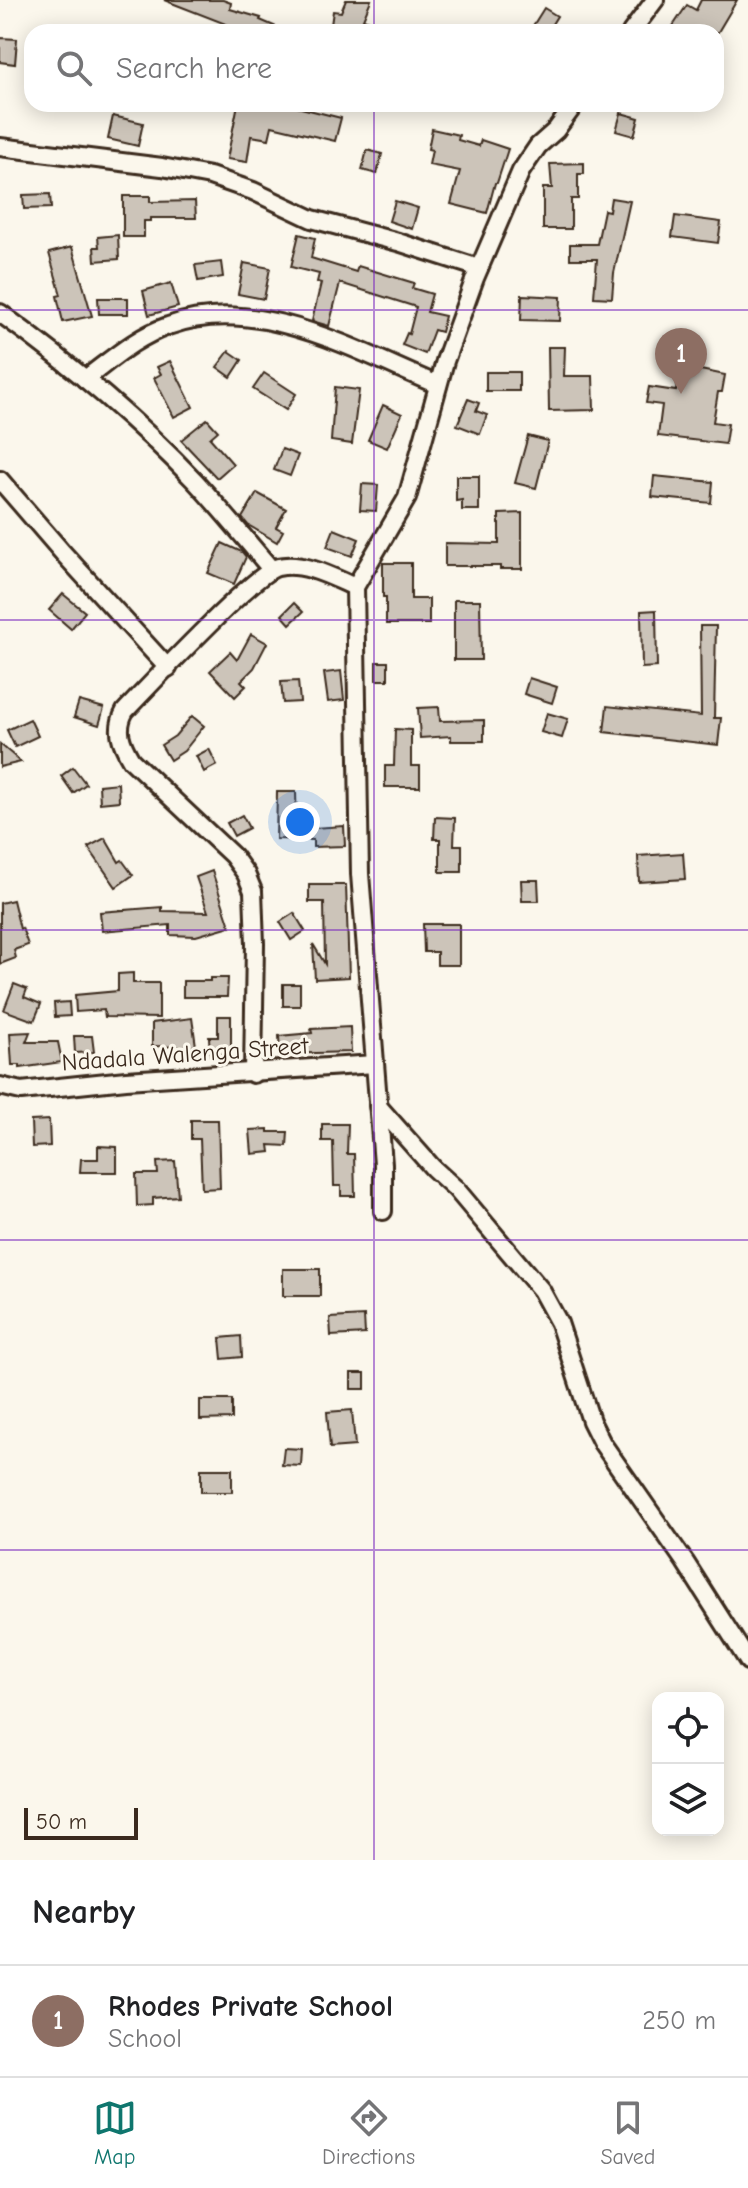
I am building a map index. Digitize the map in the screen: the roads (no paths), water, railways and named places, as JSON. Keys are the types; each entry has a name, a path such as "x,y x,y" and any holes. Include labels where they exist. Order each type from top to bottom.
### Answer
{"street":[{"path":"637,24 655,0"},
{"path":"383,1211 360,874 355,587 407,498 438,385 479,268 521,171 538,146 556,130 569,112"},
{"path":"0,147 210,176 253,191 312,219 479,268"},
{"path":"0,313 85,379 155,440 196,482 271,569"},
{"path":"85,379 131,343 150,333 191,320 228,316 278,321 438,385"},
{"path":"0,480 168,668"},
{"path":"253,1074 253,891 233,856 131,760 122,745 120,720 125,711 168,668 271,569 294,566 355,587"},
{"name":"Ndadala Walenga Street","path":"0,1086 21,1091 126,1080 375,1064"},
{"path":"378,1106 456,1189 541,1290 559,1323 591,1421 602,1443 685,1562 748,1661"}],"place":[{"name":"Rhodes Private School","path":"681,394"}]}
